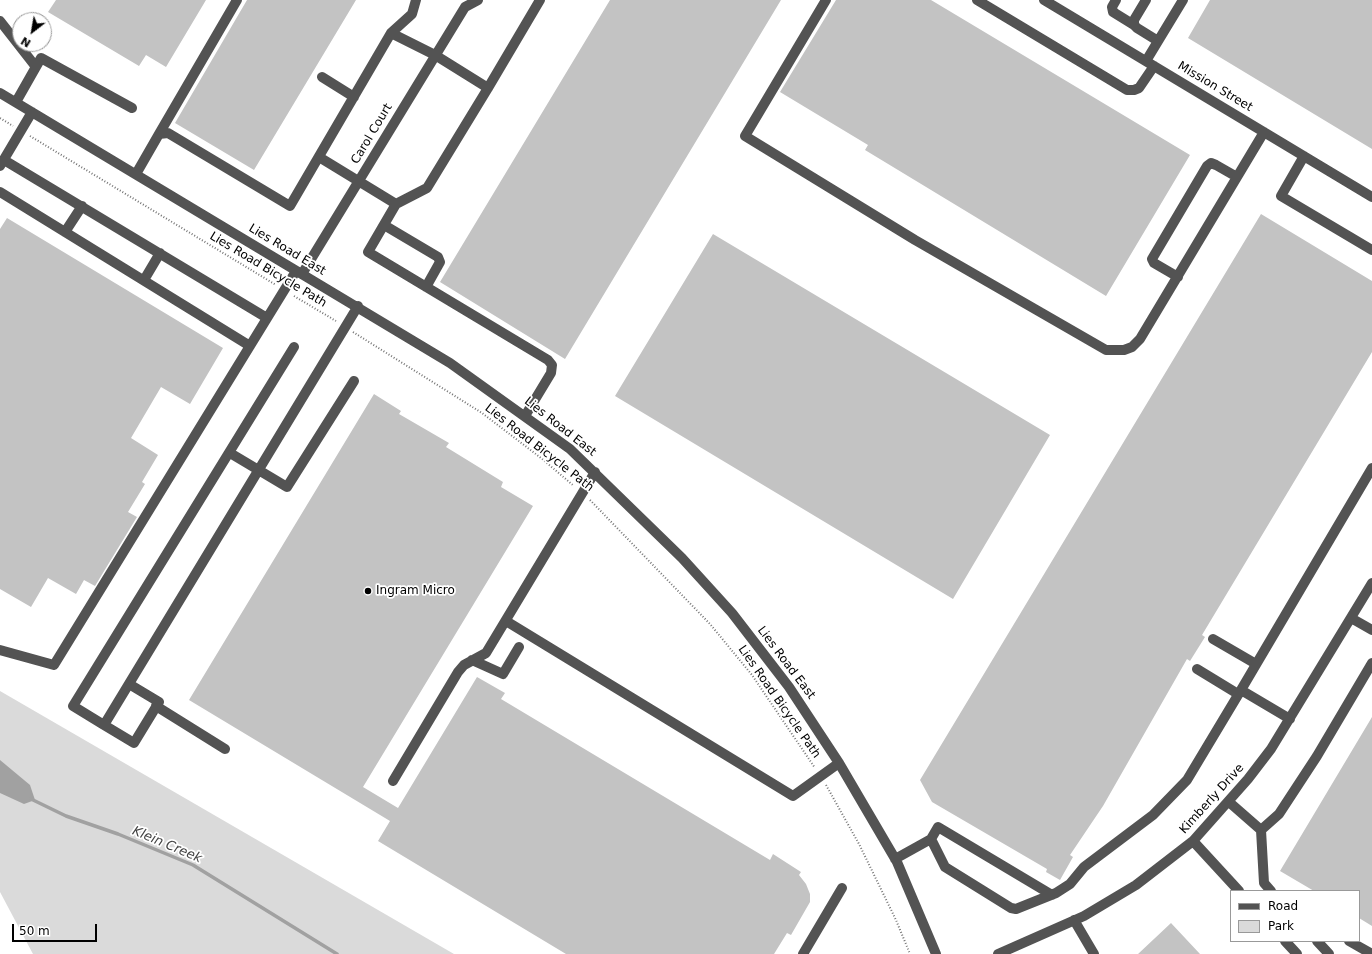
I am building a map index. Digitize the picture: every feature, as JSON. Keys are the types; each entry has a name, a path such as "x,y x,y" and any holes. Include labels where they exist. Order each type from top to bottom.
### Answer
{"street":[{"path":"136,174 237,0"},
{"path":"159,134 168,133 290,206 391,33 412,14 416,0"},
{"path":"464,4 478,0"},
{"path":"525,416 551,373 552,365 548,360 368,252 396,204 427,188 540,0"},
{"path":"826,0 746,136 915,240 1106,350 1124,350 1140,339 1264,132"},
{"path":"977,0 1127,90 1139,88 1150,64 1158,41 1182,0"},
{"name":"Mission Street","path":"1044,0 1372,197"},
{"path":"1116,0 1112,6 1113,12 1158,41"},
{"path":"1134,25 1134,20 1146,0"},
{"name":"Carol Court","path":"0,650 54,665 284,290 299,272 359,181 464,4"},
{"path":"0,20 36,67"},
{"path":"391,33 435,55 488,88"},
{"path":"16,102 41,58 132,108"},
{"path":"322,78 354,97"},
{"name":"Lies Road East","path":"0,93 358,306 450,363 570,449 682,558 732,613 789,686 839,763 895,859 936,954"},
{"path":"32,112 2,163 82,206 267,318"},
{"path":"1304,156 1281,196 1372,250"},
{"path":"319,157 396,204"},
{"path":"1178,277 1154,263 1152,259 1207,166 1211,163 1237,177"},
{"path":"0,192 250,346"},
{"path":"65,232 82,206"},
{"path":"384,225 438,257 440,262 426,287"},
{"path":"144,280 160,253"},
{"path":"104,725 358,306"},
{"path":"129,684 159,702 134,743 73,706 294,347"},
{"path":"230,453 287,487 354,382"},
{"path":"930,839 945,867 1011,908 1016,909 1052,895 1070,884 1084,868 1153,815 1187,780 1372,468"},
{"path":"393,781 458,672 464,665 486,653 595,472"},
{"name":"Kimberly Drive","path":"998,954 1074,920 1136,884 1193,841 1229,802 1266,755 1290,719 1372,583"},
{"path":"1351,618 1372,630"},
{"path":"506,621 793,796 839,763"},
{"path":"1213,638 1256,664"},
{"path":"472,660 503,674 519,646"},
{"path":"1261,830 1279,814 1317,756 1372,664"},
{"path":"1197,669 1290,719"},
{"path":"156,706 225,749"},
{"path":"1229,802 1261,830 1264,883 1270,890"},
{"path":"895,859 930,839 938,827 1052,895"},
{"path":"1193,841 1239,890"},
{"path":"803,954 842,888"},
{"path":"1074,920 1094,954"},
{"path":"1286,942 1297,954"},
{"path":"1318,942 1329,954"},
{"path":"1351,942 1372,954"}],"path":[{"name":"Lies Road Bicycle Path","path":"0,118 345,327 482,413 541,458 582,493 710,624 752,675 820,776 859,844 896,920 910,954"}],"green space":[{"path":"0,691 454,954 33,954 0,892"}],"shaded area":[{"path":"0,760 30,785 35,800 24,804 0,793"}],"building":[{"path":"56,0 206,0 166,67 146,55 139,66 52,14 52,12 48,12"},
{"path":"247,0 356,0 254,170 175,123"},
{"path":"610,0 781,0 565,359 440,282"},
{"path":"836,0 931,0 1190,155 1106,296 865,150 868,145 780,92"},
{"path":"1210,0 1372,0 1372,149 1188,38"},
{"path":"1261,214 1372,281 1372,352 1202,635 1205,637 1190,661 1187,659 1103,806 1070,855 1073,857 1060,880 1046,872 1047,869 932,802 920,780"},
{"path":"7,218 223,348 190,404 161,387 131,438 158,455 142,482 145,484 128,512 137,517 95,586 84,580 76,594 48,578 31,607 0,589 0,229"},
{"path":"713,234 1050,435 953,599 615,396"},
{"name":"Ingram Micro","path":"374,394 401,411 399,414 449,443 446,447 503,482 501,487 533,506 363,787 398,808 477,677 505,693 501,699 770,860 773,854 801,872 799,875 806,884 810,894 810,902 791,935 787,933 774,954 566,954 378,841 390,821 189,700"},
{"path":"1372,717 1372,926 1360,919 1360,890 1312,890 1280,871"},
{"path":"1171,923 1200,954 1138,954"}],"waterway":[{"name":"Klein Creek","path":"31,799 66,816 118,834 193,865 337,954"}],"place":[{"name":"Ingram Micro","path":"368,591"}]}
